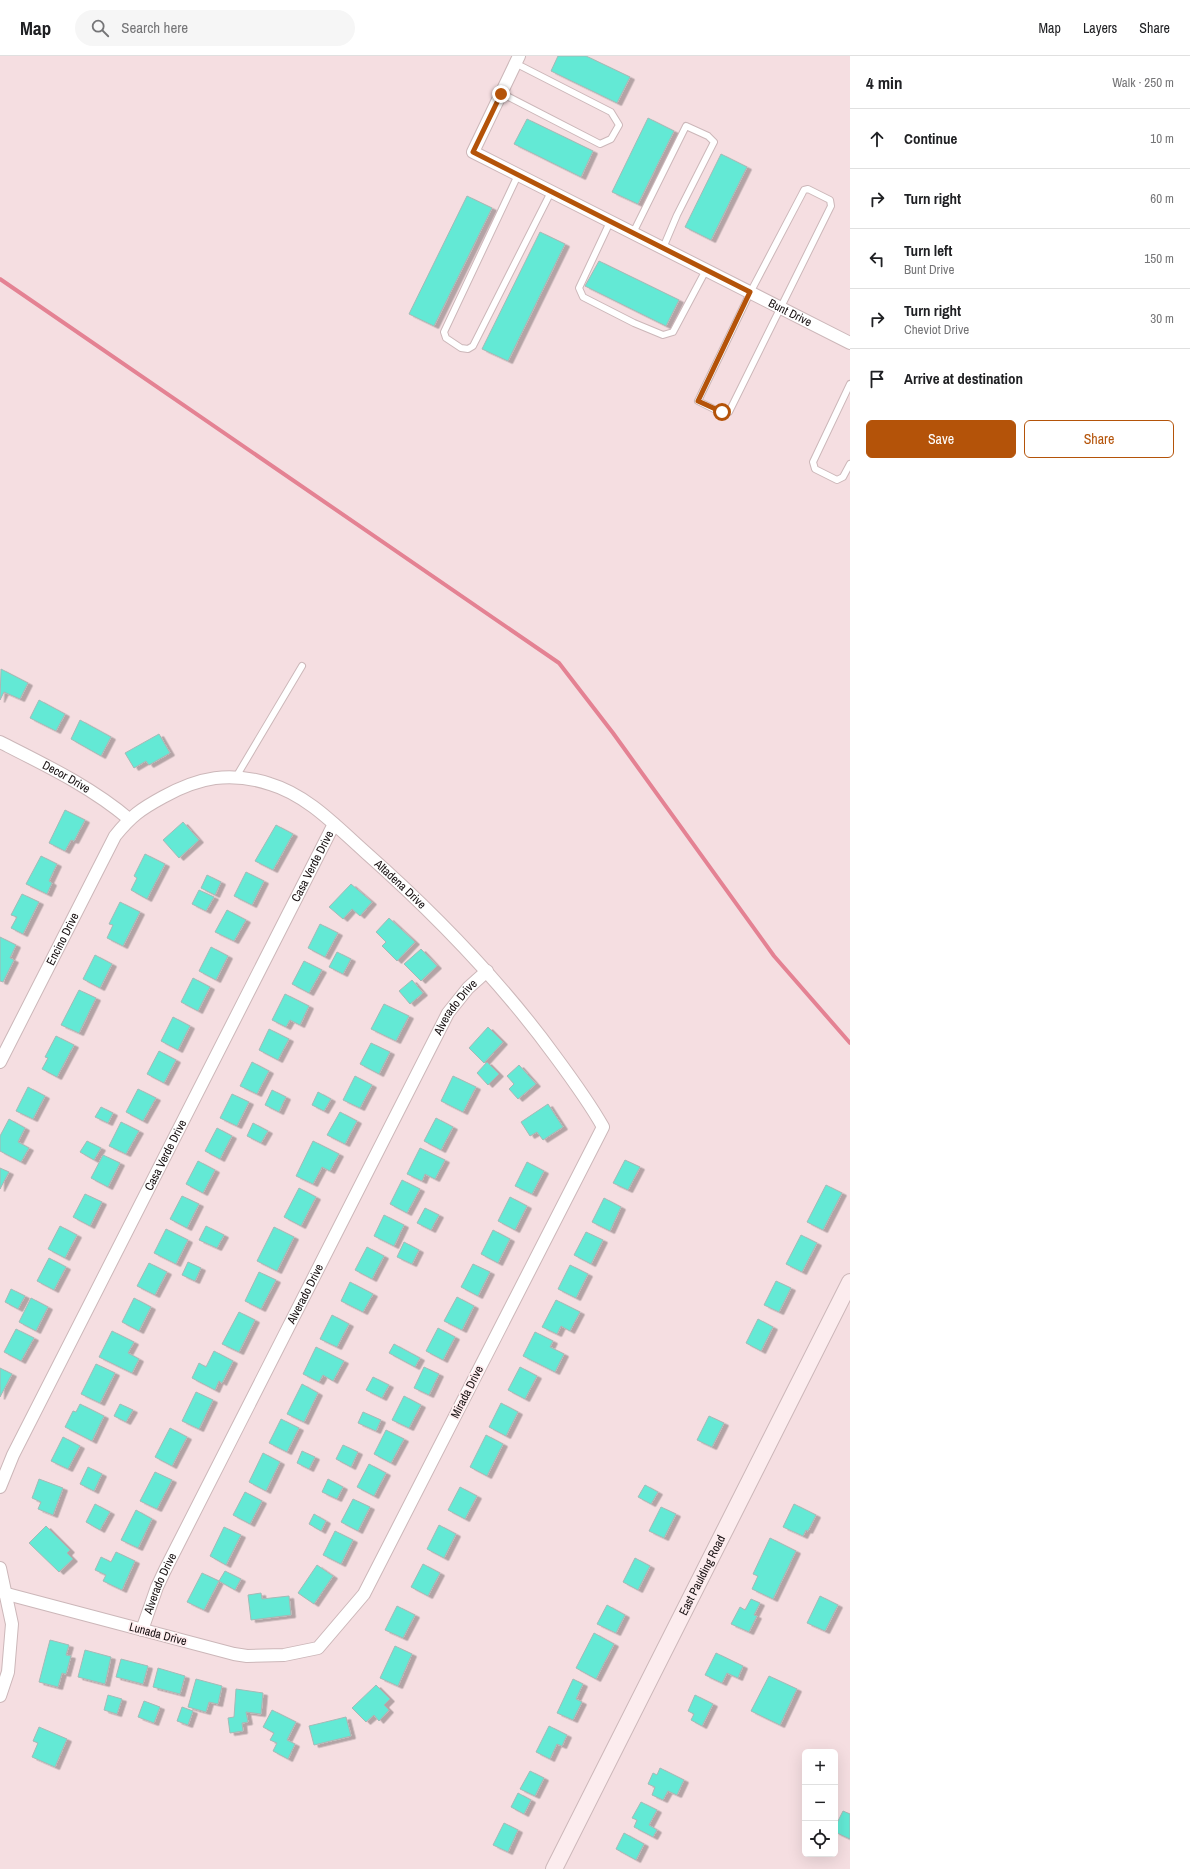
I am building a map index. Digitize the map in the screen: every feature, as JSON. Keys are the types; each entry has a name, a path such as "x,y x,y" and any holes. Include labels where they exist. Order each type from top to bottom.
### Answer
{"main road":[{"name":"East Paulding Road","path":"554,1869 850,1282"}],"street":[{"path":"501,94 517,60"},
{"name":"Bunt Drive","path":"501,94 473,152 850,343"},
{"name":"Decor Drive","path":"0,742 85,787 129,819"},
{"name":"Altadena Drive","path":"129,819 140,809 185,785 209,778 251,778 283,788 318,811 334,824 411,893 487,971 536,1029 589,1102 603,1127"},
{"name":"Encino Drive","path":"0,1062 115,836 129,819"},
{"name":"Casa Verde Drive","path":"0,1486 13,1455 334,824"},
{"name":"Alverado Drive","path":"142,1630 157,1587 165,1570 448,1013 468,988 487,971"},
{"name":"Mirada Drive","path":"318,1648 364,1594 603,1127"},
{"path":"0,1568 3,1593 12,1624 8,1672 0,1696"},
{"name":"Lunada Drive","path":"3,1593 204,1647 247,1656 284,1655 318,1648"}],"lane":[{"path":"501,94 600,144 611,139 619,125 611,112 517,60"},
{"path":"633,233 686,126 708,136 714,142 677,215 663,248"},
{"path":"518,175 444,332 446,338 461,348 468,349 473,346 551,192"},
{"path":"808,189 830,200 831,206 781,308 729,412 722,412 698,401 750,292 804,190 808,189"},
{"path":"610,222 579,288 583,297 634,323 663,335 673,332 706,270"},
{"path":"850,384 813,462 815,469 837,480 844,477 850,464"},
{"path":"236,777 302,666"}],"building":[{"path":"558,56 586,56 630,77 617,103 551,71"},
{"path":"648,118 674,131 638,204 612,192"},
{"path":"527,119 593,151 581,177 514,144"},
{"path":"721,154 747,167 711,240 685,227"},
{"path":"467,196 492,208 434,326 409,314"},
{"path":"540,232 565,244 508,361 482,349"},
{"path":"599,261 679,300 666,326 585,286"},
{"path":"1,669 28,683 20,699 4,692 0,700"},
{"path":"39,700 65,714 56,731 30,718"},
{"path":"80,720 111,737 101,756 71,739"},
{"path":"159,734 170,753 149,765 146,761 134,768 125,753"},
{"path":"65,810 85,820 74,841 71,840 65,851 49,843"},
{"path":"183,822 199,840 179,858 163,840"},
{"path":"276,825 293,834 273,870 255,861"},
{"path":"145,854 165,864 147,899 131,890 137,878 134,876"},
{"path":"41,856 57,864 49,881 52,883 47,894 26,884"},
{"path":"246,872 264,881 252,905 234,896"},
{"path":"207,875 221,882 215,895 201,888"},
{"path":"351,884 372,902 360,916 352,909 343,919 329,907"},
{"path":"199,890 214,897 206,911 192,904"},
{"path":"22,894 39,902 23,934 11,928 17,917 11,915"},
{"path":"120,902 140,912 123,946 107,938 113,925 109,924"},
{"path":"227,910 246,920 234,941 215,932"},
{"path":"389,918 415,942 397,961 382,946 386,942 376,932"},
{"path":"320,924 338,933 325,957 308,948"},
{"path":"0,937 16,945 10,958 14,960 3,982 0,981"},
{"path":"211,947 228,956 216,980 199,971"},
{"path":"421,949 437,966 421,981 404,964"},
{"path":"337,952 351,959 343,974 329,967"},
{"path":"95,955 112,964 100,988 83,979"},
{"path":"304,961 322,970 309,993 292,984"},
{"path":"193,978 210,987 198,1011 181,1002"},
{"path":"412,980 423,993 410,1004 399,991"},
{"path":"79,990 96,998 79,1033 61,1025"},
{"path":"285,994 309,1006 300,1025 290,1020 286,1027 272,1020"},
{"path":"384,1004 409,1016 396,1041 371,1029"},
{"path":"173,1017 190,1026 178,1050 161,1041"},
{"path":"488,1027 503,1042 484,1063 469,1048"},
{"path":"269,1029 289,1039 278,1060 259,1050"},
{"path":"56,1036 74,1045 57,1077 42,1069 48,1058 45,1057"},
{"path":"371,1043 390,1052 379,1074 360,1064"},
{"path":"159,1051 176,1060 164,1083 147,1074"},
{"path":"252,1062 269,1071 257,1094 240,1086"},
{"path":"487,1062 499,1074 488,1085 477,1073"},
{"path":"519,1065 536,1084 518,1099 509,1089 514,1084 507,1076"},
{"path":"355,1076 372,1085 360,1108 343,1100"},
{"path":"453,1076 476,1087 463,1112 441,1101"},
{"path":"28,1087 45,1096 33,1119 16,1111"},
{"path":"138,1089 156,1098 143,1121 126,1112"},
{"path":"272,1090 286,1097 279,1112 265,1105"},
{"path":"318,1092 331,1099 324,1111 312,1105"},
{"path":"232,1094 249,1102 237,1126 220,1118"},
{"path":"548,1104 563,1127 543,1140 537,1132 530,1136 521,1122"},
{"path":"101,1107 113,1113 108,1123 95,1117"},
{"path":"340,1112 357,1121 345,1144 327,1135"},
{"path":"436,1118 453,1127 441,1150 424,1141"},
{"path":"9,1119 25,1128 18,1142 29,1148 21,1162 0,1151 0,1136"},
{"path":"121,1122 139,1131 126,1154 109,1146"},
{"path":"253,1123 268,1131 261,1143 247,1136"},
{"path":"217,1128 232,1136 220,1159 205,1151"},
{"path":"87,1141 101,1148 94,1160 80,1152"},
{"path":"313,1141 339,1154 330,1171 322,1167 313,1184 296,1176"},
{"path":"420,1148 445,1160 435,1179 425,1174 422,1181 407,1174"},
{"path":"103,1155 120,1163 108,1187 91,1178"},
{"path":"625,1160 640,1167 628,1190 613,1183"},
{"path":"198,1161 215,1170 203,1193 186,1184"},
{"path":"527,1162 544,1171 532,1194 515,1186"},
{"path":"0,1168 9,1172 0,1189"},
{"path":"402,1180 420,1189 407,1213 390,1204"},
{"path":"826,1185 842,1193 823,1230 807,1222"},
{"path":"299,1188 316,1197 301,1226 284,1217"},
{"path":"85,1194 102,1202 90,1226 73,1217"},
{"path":"182,1196 199,1204 187,1228 170,1219"},
{"path":"510,1197 527,1206 515,1230 498,1221"},
{"path":"604,1198 621,1207 610,1231 592,1222"},
{"path":"425,1208 439,1215 431,1230 417,1223"},
{"path":"384,1215 404,1225 394,1246 374,1236"},
{"path":"60,1226 77,1235 65,1258 48,1249"},
{"path":"206,1226 224,1235 217,1248 199,1240"},
{"path":"274,1227 294,1237 277,1271 257,1261"},
{"path":"166,1229 188,1240 176,1264 154,1253"},
{"path":"493,1230 510,1239 498,1263 481,1254"},
{"path":"586,1232 603,1240 591,1264 574,1255"},
{"path":"801,1235 817,1243 802,1272 786,1264"},
{"path":"404,1242 419,1250 412,1264 397,1257"},
{"path":"367,1247 384,1256 372,1279 355,1270"},
{"path":"49,1258 66,1267 54,1290 37,1281"},
{"path":"188,1262 201,1268 195,1281 182,1275"},
{"path":"149,1263 167,1272 155,1295 137,1286"},
{"path":"473,1264 490,1272 478,1296 461,1287"},
{"path":"570,1265 588,1274 576,1298 558,1289"},
{"path":"259,1272 276,1280 261,1309 245,1301"},
{"path":"776,1281 791,1288 779,1312 764,1305"},
{"path":"350,1282 373,1294 363,1312 341,1301"},
{"path":"11,1289 25,1296 18,1309 5,1302"},
{"path":"457,1297 474,1306 462,1330 444,1321"},
{"path":"31,1298 48,1307 36,1331 19,1322"},
{"path":"134,1298 151,1307 139,1331 122,1322"},
{"path":"556,1300 580,1312 570,1331 561,1326 557,1334 542,1327"},
{"path":"239,1312 255,1320 239,1352 222,1344"},
{"path":"332,1315 349,1324 337,1347 320,1339"},
{"path":"758,1319 773,1327 761,1351 746,1343"},
{"path":"438,1328 455,1337 443,1360 426,1351"},
{"path":"16,1329 34,1338 21,1361 4,1352"},
{"path":"112,1331 134,1342 128,1353 139,1359 132,1373 99,1357"},
{"path":"535,1332 553,1341 550,1347 564,1354 555,1372 523,1356"},
{"path":"394,1344 420,1358 415,1367 389,1353"},
{"path":"316,1347 344,1361 333,1381 323,1375 319,1382 303,1374"},
{"path":"214,1351 233,1361 222,1383 219,1381 215,1390 192,1378 199,1363 206,1367"},
{"path":"96,1364 115,1373 100,1403 81,1394"},
{"path":"424,1367 439,1374 429,1395 414,1388"},
{"path":"520,1367 537,1376 525,1399 508,1390"},
{"path":"0,1368 12,1374 0,1397"},
{"path":"373,1377 389,1385 382,1398 366,1390"},
{"path":"302,1384 318,1393 304,1422 287,1414"},
{"path":"196,1392 213,1400 199,1429 182,1421"},
{"path":"404,1396 421,1405 409,1428 392,1420"},
{"path":"501,1403 518,1412 506,1436 489,1427"},
{"path":"80,1404 104,1416 92,1441 65,1427 73,1411 76,1412"},
{"path":"120,1404 133,1410 126,1422 114,1416"},
{"path":"363,1412 381,1420 376,1431 358,1423"},
{"path":"709,1416 724,1423 712,1447 697,1440"},
{"path":"281,1419 299,1428 287,1452 269,1443"},
{"path":"170,1428 187,1437 172,1466 155,1457"},
{"path":"386,1430 404,1439 391,1463 374,1454"},
{"path":"486,1435 503,1444 487,1476 470,1467"},
{"path":"63,1437 80,1446 68,1469 51,1461"},
{"path":"343,1445 358,1452 351,1467 336,1459"},
{"path":"302,1451 315,1457 309,1469 297,1463"},
{"path":"263,1453 280,1462 266,1491 249,1482"},
{"path":"369,1464 386,1473 374,1496 357,1487"},
{"path":"88,1467 102,1474 94,1491 80,1484"},
{"path":"155,1472 172,1480 157,1509 140,1501"},
{"path":"39,1479 63,1488 53,1515 38,1509 41,1502 32,1498"},
{"path":"328,1479 343,1487 337,1499 322,1492"},
{"path":"645,1485 658,1492 651,1504 638,1497"},
{"path":"460,1487 477,1496 465,1519 448,1510"},
{"path":"245,1492 262,1501 250,1524 233,1515"},
{"path":"353,1499 370,1507 358,1531 341,1522"},
{"path":"95,1504 110,1512 100,1530 86,1522"},
{"path":"794,1504 816,1515 808,1531 806,1530 803,1536 783,1527"},
{"path":"661,1507 676,1514 664,1538 649,1531"},
{"path":"136,1510 152,1519 138,1548 121,1540"},
{"path":"314,1514 326,1521 321,1531 309,1524"},
{"path":"439,1525 456,1534 444,1558 427,1549"},
{"path":"46,1526 70,1550 67,1553 73,1559 59,1572 29,1543"},
{"path":"224,1527 241,1535 226,1565 210,1556"},
{"path":"335,1531 353,1540 341,1564 323,1555"},
{"path":"770,1538 796,1551 773,1599 752,1589 758,1576 753,1574"},
{"path":"116,1552 135,1561 122,1590 103,1581 106,1575 95,1570 101,1557 111,1562"},
{"path":"635,1558 650,1566 638,1590 623,1582"},
{"path":"423,1564 440,1573 428,1596 411,1587"},
{"path":"317,1565 333,1576 314,1604 298,1593"},
{"path":"225,1571 241,1579 235,1590 219,1581"},
{"path":"202,1573 219,1581 204,1610 187,1602"},
{"path":"261,1593 262,1599 289,1596 291,1615 251,1620 248,1595"},
{"path":"820,1596 838,1605 825,1631 807,1623"},
{"path":"751,1599 760,1603 754,1615 757,1616 749,1632 731,1624 740,1607 745,1610"},
{"path":"607,1605 625,1615 616,1633 597,1624"},
{"path":"397,1606 415,1615 403,1638 385,1630"},
{"path":"594,1633 614,1644 596,1679 576,1668"},
{"path":"50,1640 69,1645 66,1655 71,1656 66,1674 62,1673 58,1687 39,1682"},
{"path":"395,1646 412,1654 398,1686 380,1678"},
{"path":"85,1650 111,1657 105,1684 78,1677"},
{"path":"716,1653 743,1666 738,1678 727,1673 722,1683 705,1675"},
{"path":"121,1659 148,1666 143,1684 116,1677"},
{"path":"158,1668 185,1676 180,1694 153,1687"},
{"path":"769,1676 797,1689 780,1725 751,1711"},
{"path":"196,1679 222,1686 218,1704 209,1702 206,1712 188,1707"},
{"path":"573,1679 583,1684 576,1699 582,1702 573,1720 557,1713"},
{"path":"376,1685 390,1699 384,1705 389,1710 379,1721 374,1715 366,1722 352,1708"},
{"path":"236,1689 263,1693 261,1714 246,1712 248,1722 242,1723 243,1731 230,1733 228,1718 234,1717"},
{"path":"108,1695 122,1699 117,1714 104,1710"},
{"path":"695,1695 713,1704 702,1726 691,1720 694,1714 688,1711"},
{"path":"144,1701 160,1707 154,1723 138,1717"},
{"path":"182,1707 193,1711 188,1725 177,1721"},
{"path":"272,1710 296,1722 287,1740 295,1744 288,1759 273,1751 277,1743 270,1740 274,1733 263,1727"},
{"path":"346,1717 351,1736 314,1745 309,1726"},
{"path":"549,1726 567,1735 562,1746 557,1744 550,1759 536,1752"},
{"path":"39,1727 67,1739 55,1767 32,1757 38,1743 33,1741"},
{"path":"660,1768 684,1780 677,1795 668,1791 663,1800 652,1795 655,1787 648,1784 653,1773 657,1775"},
{"path":"530,1771 544,1778 535,1796 520,1789"},
{"path":"518,1793 531,1800 524,1814 511,1807"},
{"path":"641,1802 657,1810 649,1825 657,1830 653,1837 634,1827 637,1820 632,1818"},
{"path":"843,1811 850,1814 850,1839 838,1833 838,1821"},
{"path":"504,1823 518,1830 508,1852 493,1845"},
{"path":"624,1833 644,1844 636,1860 616,1849"}],"waterway":[{"path":"0,279 559,663 613,733 774,956 850,1043"}],"route":[{"path":"501,94 473,152 750,292 698,401 722,412"}]}
